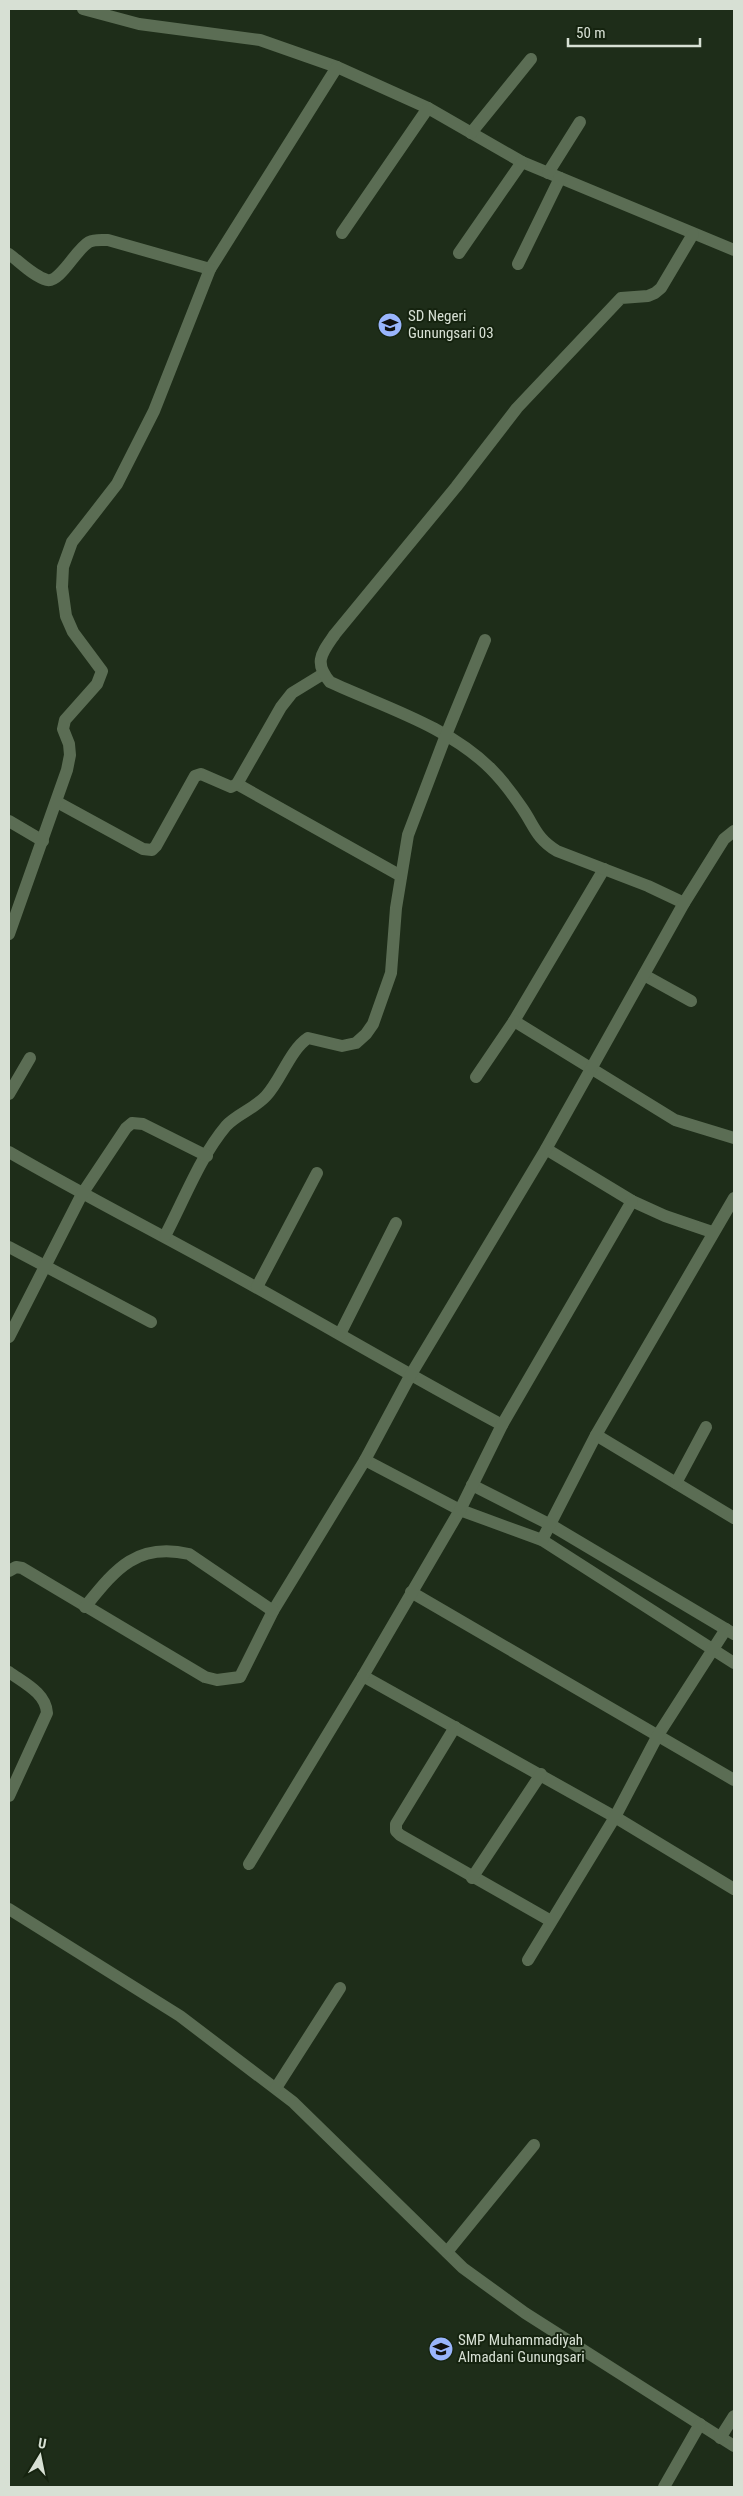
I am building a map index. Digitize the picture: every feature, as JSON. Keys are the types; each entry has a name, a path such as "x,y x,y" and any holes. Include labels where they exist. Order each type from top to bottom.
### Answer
{"street":[{"path":"83,9 139,24 260,40 337,67 428,108 522,162 734,250"},
{"path":"471,133 531,59"},
{"path":"9,934 43,841 70,755 69,744 63,729 65,720 97,684 102,671 73,632 66,616 62,587 63,567 72,542 117,484 154,411 210,269 337,67"},
{"path":"342,233 428,108"},
{"path":"518,264 554,175 580,122"},
{"path":"460,253 522,162"},
{"path":"684,903 557,851 545,844 536,834 522,807 491,769 446,734 330,682 323,674 320,664 322,654 335,634 518,408 621,298 648,296 661,288 692,234"},
{"path":"9,254 38,276 50,280 58,278 79,250 95,240 108,240 210,269"},
{"path":"165,1236 207,1156 226,1127 266,1096 288,1066 300,1044 308,1038 342,1046 356,1042 374,1024 391,973 396,908 408,835 446,734 485,640"},
{"path":"56,802 143,849 152,850 195,776 201,774 231,787 237,784 281,707 292,694 323,674"},
{"path":"237,784 401,876"},
{"path":"9,821 43,841"},
{"path":"9,1571 16,1567 22,1568 205,1677 217,1680 240,1677 273,1611 365,1460 410,1376 546,1150 684,903 724,840 734,831"},
{"path":"476,1076 514,1021 604,869"},
{"path":"644,974 691,1001"},
{"path":"514,1021 675,1120 734,1138"},
{"path":"9,1094 30,1058"},
{"path":"9,1337 82,1194 126,1128 132,1123 143,1124 207,1156"},
{"path":"546,1150 632,1201 665,1216 712,1232"},
{"path":"9,1152 82,1194 165,1236 257,1287 410,1376 502,1424"},
{"path":"257,1287 317,1173"},
{"path":"542,1540 596,1435 712,1232 734,1198"},
{"path":"249,1864 363,1676 460,1510 502,1424 632,1201"},
{"path":"340,1334 396,1223"},
{"path":"9,1248 151,1322"},
{"path":"676,1483 706,1426"},
{"path":"596,1435 734,1518"},
{"path":"365,1460 460,1510 542,1540 734,1662"},
{"path":"472,1485 551,1525 730,1632 713,1650 658,1735 615,1817 528,1960"},
{"path":"85,1607 122,1565 134,1558 154,1553 175,1551 189,1554 273,1611"},
{"path":"411,1592 734,1780"},
{"path":"9,1672 39,1694 47,1703 47,1713 9,1796"},
{"path":"363,1676 541,1774 734,1889"},
{"path":"455,1727 396,1824 396,1831 400,1836 472,1878 551,1921"},
{"path":"472,1878 541,1774"},
{"path":"9,1909 180,2016 276,2088 293,2102 463,2268 525,2313 734,2446"},
{"path":"276,2088 340,1988"},
{"path":"447,2252 534,2145"},
{"path":"720,2438 734,2416"},
{"path":"664,2487 700,2424"}],"place":[{"name":"SD Negeri Gunungsari 03","path":"390,325"},
{"name":"SMP Muhammadiyah Almadani Gunungsari","path":"441,2349"}]}
